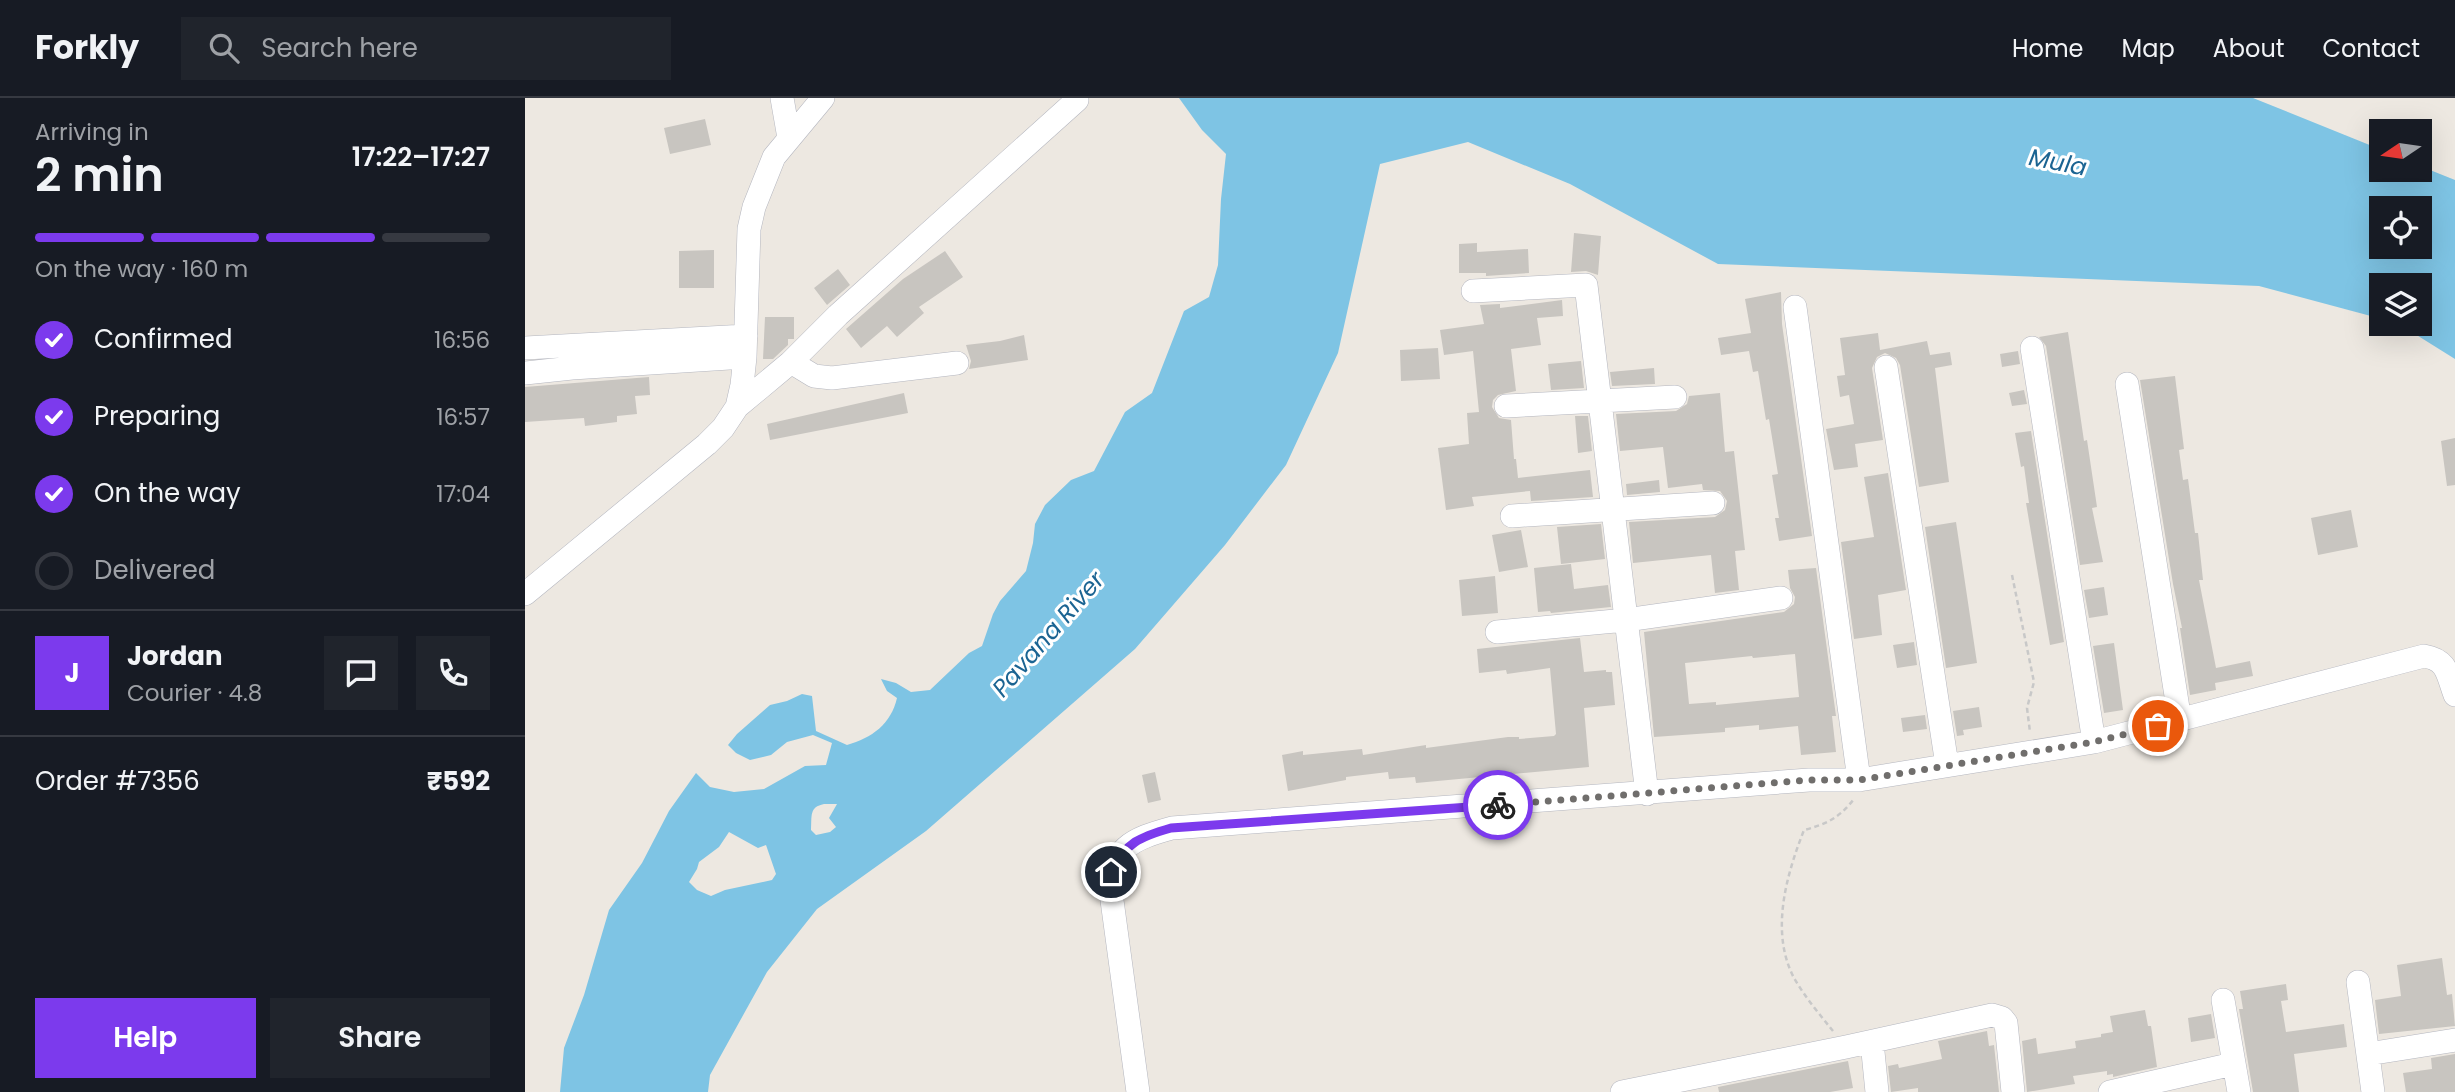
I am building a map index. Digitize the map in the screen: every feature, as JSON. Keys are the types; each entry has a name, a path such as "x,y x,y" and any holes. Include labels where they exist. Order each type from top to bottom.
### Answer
{"street":[{"path":"782,98 789,138"},
{"path":"737,407 745,347 749,229 754,207 774,157 823,98"},
{"path":"525,594 707,443 723,428 737,407 791,362 838,315 1077,100"},
{"path":"1473,291 1586,285 1647,794"},
{"path":"1795,307 1859,780"},
{"path":"525,348 745,347"},
{"path":"525,373 745,347"},
{"path":"2032,348 2094,742"},
{"path":"791,362 814,376 832,378 957,363"},
{"path":"1886,367 1947,765"},
{"path":"2127,384 2180,721"},
{"path":"1507,406 1675,397"},
{"path":"1512,516 1713,503"},
{"path":"1497,632 1626,620 1781,598"},
{"path":"1138,1092 1111,893 1111,872 1127,847 1144,836 1171,828 1809,780 1859,780 2094,742 2424,656 2438,659 2445,667 2455,695"},
{"path":"2358,982 2373,1092"},
{"path":"2223,1000 2239,1092"},
{"path":"1622,1092 1645,1090 1998,1015 2006,1023 2013,1092"},
{"path":"2368,1054 2455,1040"},
{"path":"1871,1042 1877,1092"},
{"path":"2110,1092 2232,1064"}],"path":[{"path":"2013,575 2034,682 2027,708 2028,729 2045,750"},
{"path":"1846,1047 1795,978 1785,955 1780,929 1794,854 1804,830 1827,824 1845,810 1854,800 1859,780"}],"water":[{"path":"1179,98 2253,98 2369,145 2369,182 2433,182 2433,171 2455,180 2455,359 2418,336 2432,336 2432,273 2369,273 2369,316 2259,286 1718,264 1570,184 1468,142 1380,164 1338,353 1286,465 1225,545 1135,649 926,831 817,909 767,972 710,1075 708,1092 560,1092 564,1048 584,995 609,910 642,863 669,811 696,773 710,787 734,792 764,789 805,766 826,765 832,743 813,735 787,742 771,755 750,760 736,753 728,745 770,705 802,694 812,696 816,731 847,745 865,738 885,722 897,698 887,691 881,679 896,683 911,692 930,690 969,653 982,646 1000,601 1026,571 1035,524 1045,505 1071,480 1094,471 1125,412 1152,393 1184,311 1209,297 1218,265 1226,154 1202,130","holes":["837,804 829,818 836,827 830,832 816,835 811,830 812,816 816,807","729,832 758,848 766,845 776,874 772,880 725,890 711,896 697,890 689,882 699,862 719,847"]}],"building":[{"path":"705,119 711,145 670,154 664,128"},
{"path":"1574,233 1601,236 1598,275 1586,271 1571,272"},
{"path":"1477,243 1477,252 1528,249 1529,273 1486,276 1486,273 1459,273 1459,244"},
{"path":"714,250 714,288 679,288 679,251"},
{"path":"945,251 963,277 919,307 924,313 897,337 887,326 861,348 846,329 903,279"},
{"path":"838,269 850,285 827,305 814,288"},
{"path":"1781,292 1782,324 1812,536 1779,541 1775,518 1779,518 1772,475 1778,474 1758,371 1753,372 1749,351 1721,355 1718,338 1751,333 1745,299"},
{"path":"1562,300 1563,316 1537,318 1541,345 1511,349 1516,391 1498,395 1493,400 1492,407 1499,418 1511,420 1518,478 1590,470 1593,497 1531,501 1530,491 1472,497 1474,506 1446,510 1438,448 1469,444 1467,413 1479,412 1473,351 1444,355 1440,330 1484,324 1480,305 1500,304 1500,308"},
{"path":"765,317 794,317 794,339 788,339 788,345 773,359 763,359"},
{"path":"2068,332 2097,507 2092,508 2103,562 2080,565 2046,346 2039,337"},
{"path":"1878,333 1880,350 1927,341 1930,355 1950,352 1952,365 1935,368 1949,482 1919,487 1900,365 1896,358 1885,353 1877,357 1872,368 1883,440 1855,444 1858,467 1834,470 1826,429 1854,424 1849,395 1840,397 1837,376 1845,375 1840,338"},
{"path":"1024,335 1028,360 969,369 971,361 966,345"},
{"path":"1438,348 1440,379 1401,381 1400,350"},
{"path":"2018,351 2020,364 2002,367 2000,354"},
{"path":"1581,361 1584,388 1551,390 1548,364"},
{"path":"1654,368 1655,384 1612,386 1610,372"},
{"path":"2175,376 2184,449 2179,450 2183,480 2188,479 2195,533 2198,533 2203,580 2199,580 2216,668 2250,661 2253,676 2215,683 2216,690 2190,695 2182,628 2140,380"},
{"path":"649,377 650,395 635,396 637,414 617,416 617,422 585,426 584,418 525,422 525,387"},
{"path":"2024,390 2027,404 2012,406 2009,393"},
{"path":"904,393 908,413 770,440 767,424"},
{"path":"1720,393 1725,452 1734,451 1745,550 1735,551 1739,590 1715,593 1711,555 1633,563 1629,522 1715,517 1725,510 1727,501 1720,491 1703,490 1702,484 1668,488 1663,447 1620,451 1616,414 1676,411 1687,404 1689,396"},
{"path":"1575,416 1588,416 1592,451 1578,453"},
{"path":"2031,431 2064,642 2050,645 2026,503 2029,503 2024,466 2021,467 2015,433"},
{"path":"2455,438 2455,485 2447,486 2441,441"},
{"path":"1888,473 1906,590 1878,595 1882,635 1854,639 1841,542 1874,537 1864,477"},
{"path":"1659,480 1660,492 1627,495 1626,484"},
{"path":"2351,510 2358,547 2318,555 2311,518"},
{"path":"1956,522 1977,663 1946,668 1925,527"},
{"path":"1601,524 1605,559 1561,564 1557,527"},
{"path":"1521,530 1528,567 1499,572 1492,535"},
{"path":"1571,564 1574,589 1608,585 1611,607 1538,612 1534,568"},
{"path":"1816,568 1836,716 1832,716 1836,752 1801,755 1798,726 1759,730 1759,725 1725,728 1725,732 1654,737 1644,632 1784,612 1794,604 1795,597 1790,588 1788,570","holes":["1795,654 1799,697 1716,705 1716,702 1689,704 1685,663"]},
{"path":"1495,576 1498,613 1462,616 1459,580"},
{"path":"2104,587 2108,615 2089,618 2084,590"},
{"path":"1580,638 1584,672 1612,672 1615,705 1584,708 1589,767 1416,783 1415,777 1389,779 1388,772 1346,777 1346,780 1288,791 1282,755 1303,751 1303,755 1362,749 1363,755 1426,745 1426,748 1508,737 1519,739 1554,736 1556,734 1550,668 1507,674 1506,670 1479,673 1477,649"},
{"path":"1914,642 1917,665 1897,668 1893,645"},
{"path":"2114,643 2123,710 2104,713 2093,646"},
{"path":"1979,707 1982,727 1963,730 1964,735 1957,736 1953,711"},
{"path":"1925,715 1927,729 1903,732 1901,718"},
{"path":"1155,772 1161,800 1148,803 1142,775"},
{"path":"2442,958 2447,995 2452,994 2455,1026 2379,1034 2375,1000 2401,996 2397,965"},
{"path":"2286,984 2288,1000 2281,1001 2286,1032 2344,1024 2347,1047 2294,1054 2299,1092 2253,1092 2239,1009 2243,1009 2240,991"},
{"path":"2145,1010 2148,1026 2151,1026 2157,1067 2113,1077 2113,1074 2107,1075 2107,1071 2073,1076 2075,1084 2027,1092 2022,1041 2036,1038 2038,1054 2076,1048 2075,1041 2113,1032 2110,1016"},
{"path":"2211,1014 2215,1038 2191,1042 2188,1018"},
{"path":"1987,1031 1989,1046 1994,1045 1999,1092 1918,1092 1918,1088 1891,1092 1888,1066 1898,1064 1899,1068 1942,1059 1938,1041"},
{"path":"2455,1054 2455,1092 2406,1092 2403,1073 2432,1069 2431,1058"},
{"path":"1848,1061 1853,1088 1830,1092 1719,1092 1718,1087"}],"way so far":[{"path":"1498,805 1809,780 1859,780 2094,742 2158,726"}],"route":[{"path":"1111,872 1127,847 1144,836 1171,828 1498,805"}],"water label":[{"name":"Mula","path":"2058,162"},
{"name":"Pavana River","path":"1048,634"}]}
